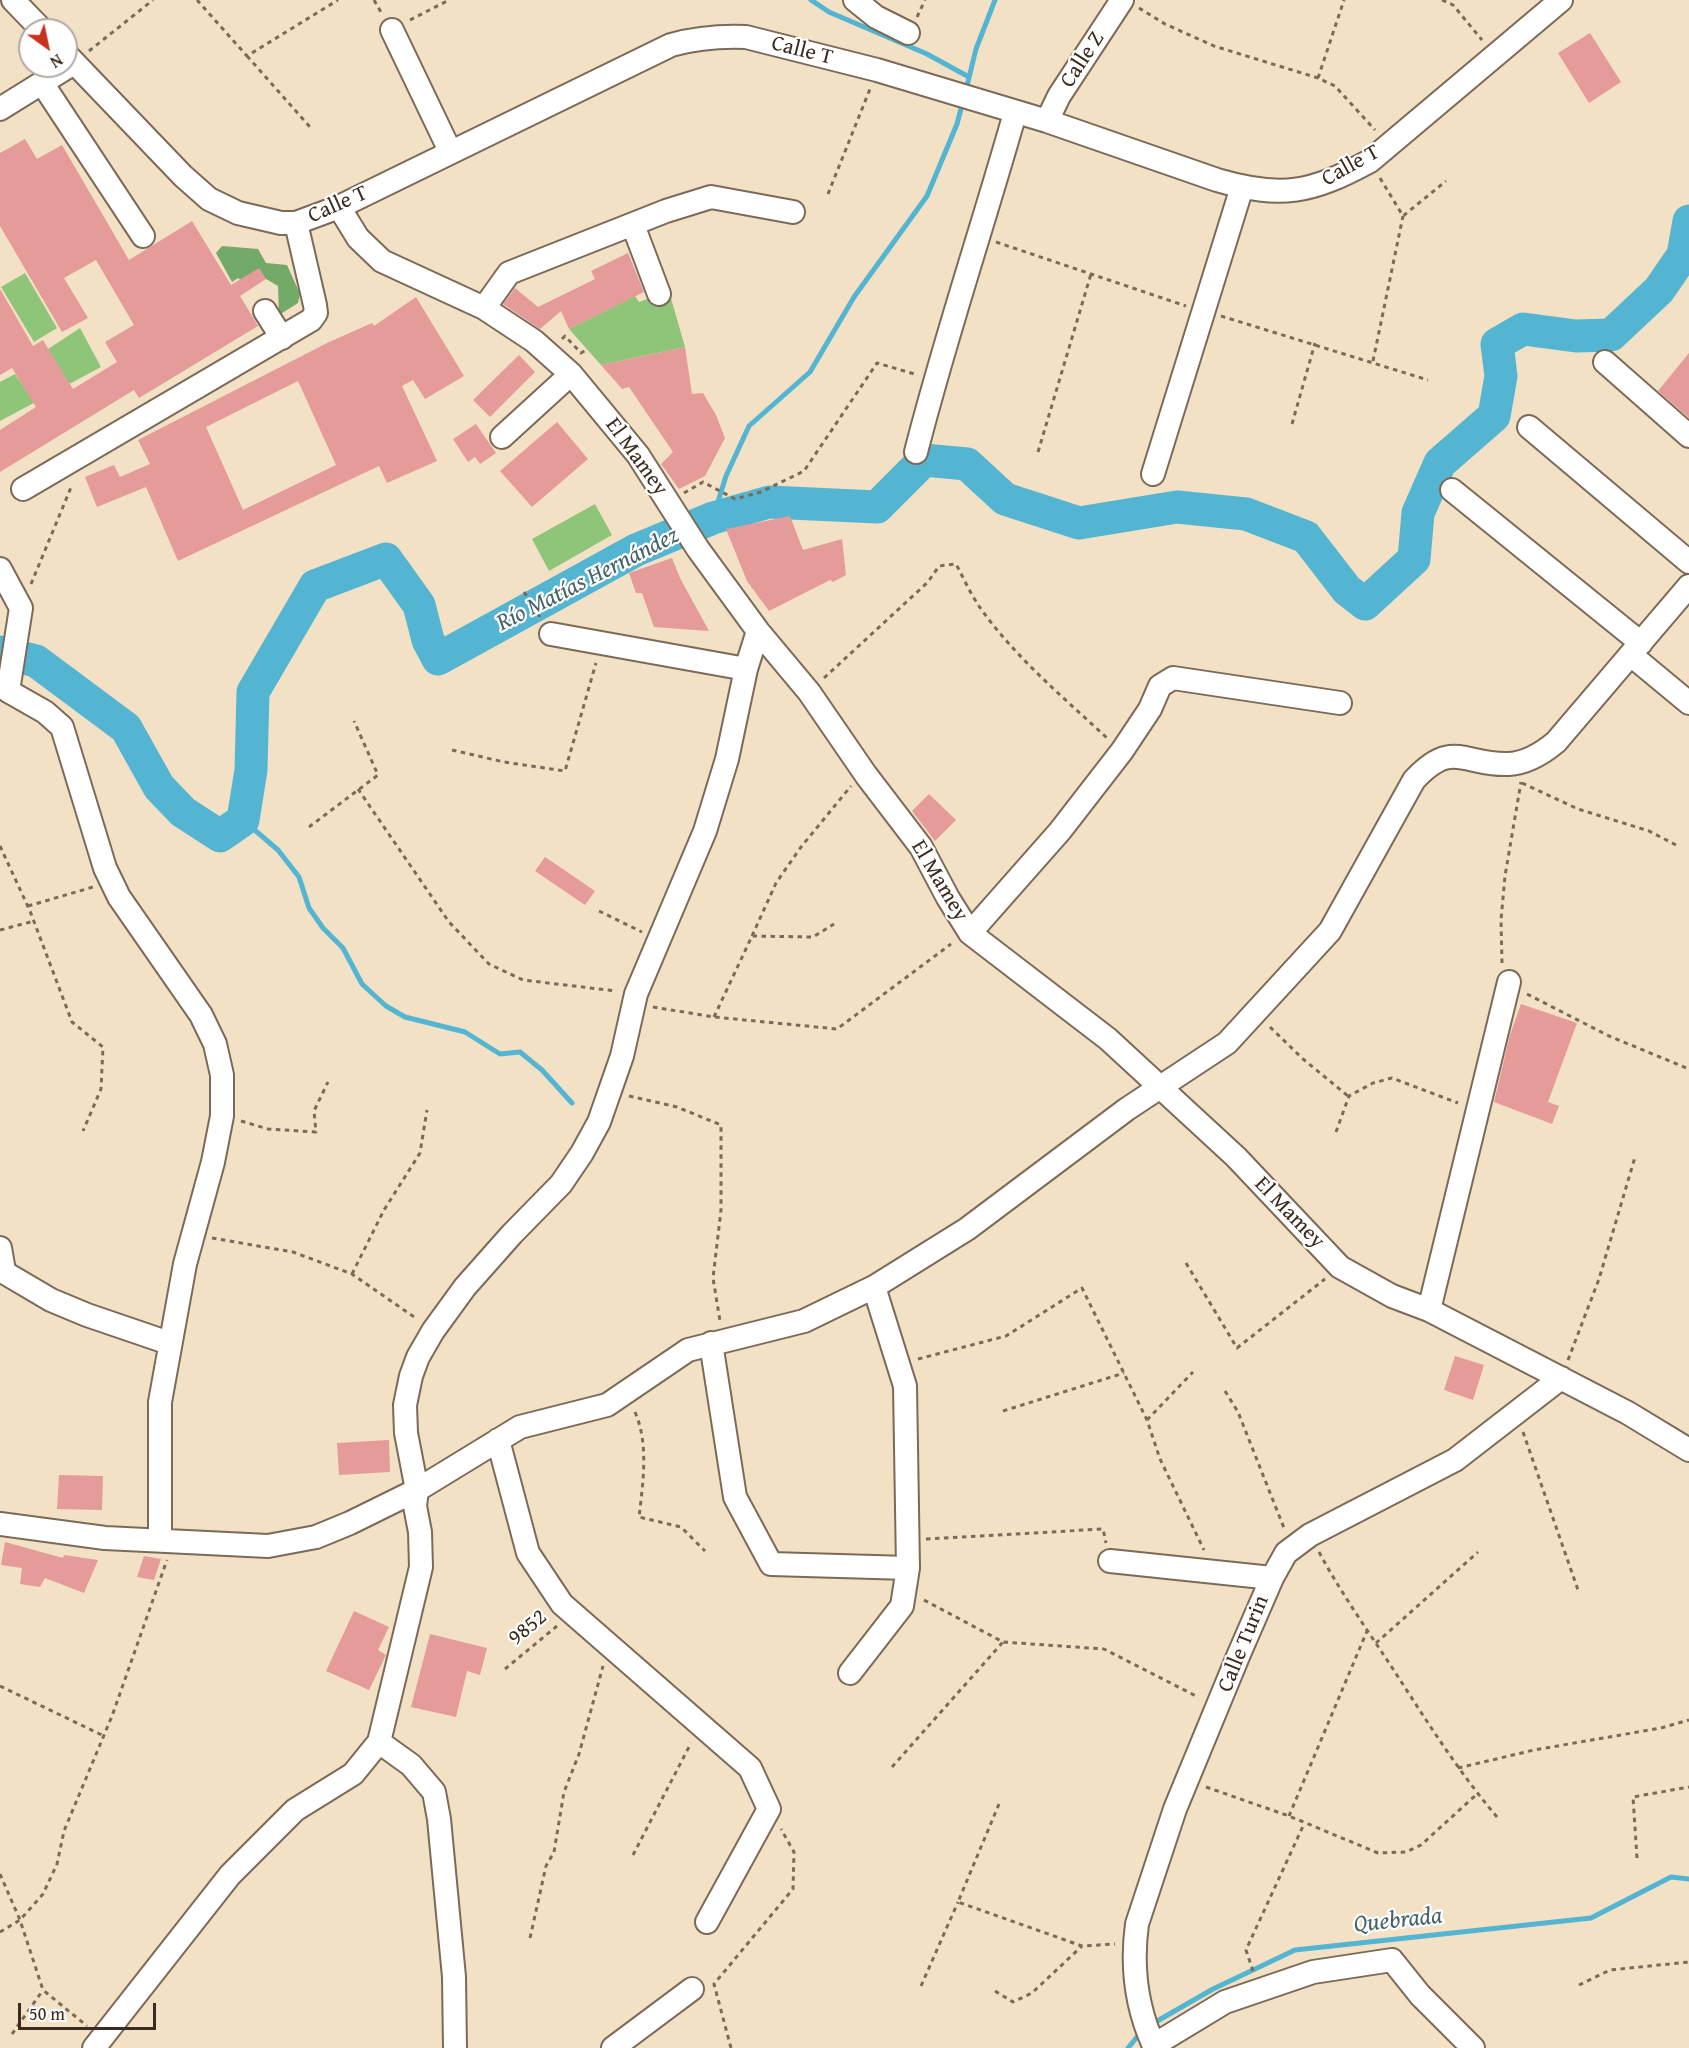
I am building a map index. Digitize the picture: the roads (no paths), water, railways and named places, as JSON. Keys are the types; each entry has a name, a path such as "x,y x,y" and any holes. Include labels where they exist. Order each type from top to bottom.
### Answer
{"street":[{"path":"13,0 30,18"},
{"path":"855,0 876,17 908,33"},
{"name":"Calle T","path":"78,66 183,176 209,198 238,213 260,219 296,223 339,207 671,45 700,38 746,37 878,70 1047,121 1242,188 1277,192 1305,189 1336,179 1377,154 1561,0"},
{"name":"Calle Z","path":"1047,121 1059,96 1127,2"},
{"path":"392,30 450,151"},
{"path":"0,109 48,78"},
{"path":"42,83 143,236"},
{"path":"916,452 934,380 980,237 1015,113"},
{"path":"1154,474 1242,188"},
{"path":"484,308 509,273 711,197 793,212"},
{"name":"El Mamey","path":"339,207 358,237 382,261 484,308 534,340 571,374 616,425 672,505 698,549 758,631 809,692 866,775 921,847 948,898 961,939 1108,1039 1236,1157 1340,1267 1392,1296 1429,1310 1628,1413 1689,1450"},
{"path":"23,489 311,320 316,313 296,223"},
{"path":"633,225 659,294"},
{"path":"265,312 282,338"},
{"path":"1605,362 1689,436"},
{"path":"502,436 571,374"},
{"path":"1529,427 1689,562"},
{"path":"1452,490 1636,649 1689,703"},
{"path":"0,569 21,608 7,685 62,727 112,882 125,908 191,1000 208,1029 220,1062 222,1116 169,1343 160,1402 167,1541"},
{"path":"0,1524 105,1538 268,1546 297,1542 334,1531 417,1490 529,1423 594,1409 627,1393 679,1355 717,1342 804,1321 874,1287 967,1229 1127,1108 1221,1048 1330,931 1414,780 1426,766 1450,755 1510,764 1534,756 1556,742 1689,586"},
{"path":"98,2043 230,1875 295,1810 353,1774 379,1742 421,1567 420,1532 415,1506 417,1490 406,1433 405,1405 418,1357 433,1331 480,1269 572,1169 599,1122 610,1092 635,999 657,939 705,831 727,759 746,669 758,631"},
{"path":"551,634 746,669"},
{"path":"961,939 1060,831 1122,751 1150,709 1160,686 1173,678 1341,703"},
{"path":"1429,1310 1509,982"},
{"path":"0,1248 2,1270 51,1300 87,1316 169,1343"},
{"path":"850,1673 902,1606 910,1539 905,1386 886,1332 874,1287"},
{"path":"717,1342 735,1497 771,1564 907,1579"},
{"name":"Calle Turin","path":"1153,2043 1140,2013 1136,1990 1134,1943 1143,1901 1187,1781 1272,1578 1301,1541 1455,1460 1561,1378"},
{"path":"498,1440 528,1553 562,1604 701,1722 750,1768 769,1809 707,1922"},
{"path":"1110,1561 1272,1578"},
{"path":"379,1742 411,1765 434,1792 439,1819 454,1977 455,2048"},
{"path":"1153,2043 1225,2002 1312,1972 1392,1960 1420,1995 1473,2048"},
{"path":"613,2048 692,1989"}],"waterway":[{"path":"811,0 829,12 927,54 969,77"},
{"path":"966,90 976,49 995,0"},
{"path":"713,518 726,476 749,426 810,372 854,297 927,196 957,124 963,101"},
{"name":"Río Matías Hernández","path":"0,652 36,661 126,728 159,787 183,812 220,836 243,820 251,770 253,692 315,586 386,559 419,605 428,640 438,659 636,550 713,518 769,502 877,507 924,460 967,464 1005,499 1079,523 1177,507 1246,514 1306,537 1347,590 1365,604 1414,559 1418,513 1440,463 1494,416 1501,376 1497,344 1523,329 1576,336 1611,335 1659,290 1683,255 1689,221"},
{"path":"243,820 278,850 299,877 309,908 323,928 343,948 362,984 386,1006 405,1017 465,1032 500,1054 520,1052 542,1070 572,1103"},
{"name":"Quebrada","path":"1152,2024 1213,1989 1295,1950 1591,1918 1671,1877 1689,1879"},
{"name":"Quebrada","path":"1128,2048 1142,2031"}]}
